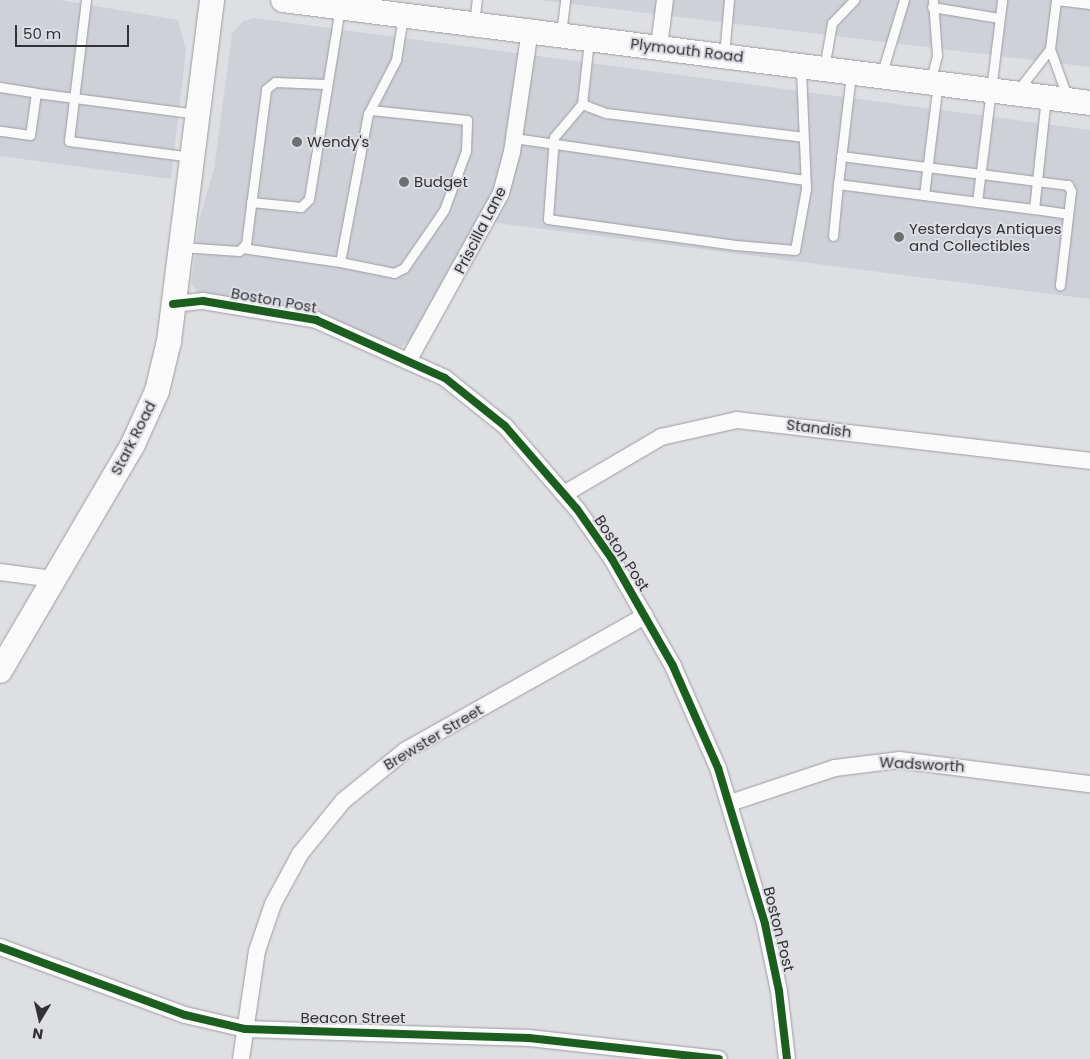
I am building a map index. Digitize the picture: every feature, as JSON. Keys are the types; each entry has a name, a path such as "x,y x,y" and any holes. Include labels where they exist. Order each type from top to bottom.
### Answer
{"main road":[{"name":"Stark Road","path":"0,670 146,418 165,363 180,247 195,157 212,0"},
{"name":"Plymouth Road","path":"283,0 340,7 409,12 475,11 530,30 1068,100"}],"street":[{"path":"659,46 665,0"},
{"name":"Priscilla Lane","path":"408,360 488,220 509,169 530,30"},
{"name":"Boston Post","path":"174,304 203,301 296,315 408,360 459,387 492,415 564,494 612,559 646,616 704,732 730,803 769,943 787,1059"},
{"name":"Standish","path":"564,494 662,437 737,420 1090,461"},
{"path":"0,572 53,579"},
{"name":"Brewster Street","path":"241,1059 257,951 273,904 300,854 343,801 406,750 646,616"},
{"name":"Wadsworth","path":"730,803 835,768 899,760 1090,784"},
{"name":"Beacon Street","path":"0,947 185,1015 245,1029 529,1038 720,1059"}],"lane":[{"path":"86,0 69,141 195,157"},
{"path":"561,34 565,0"},
{"path":"724,55 729,0"},
{"path":"589,37 582,104 554,137 548,219 735,246 795,250 805,180 803,137 813,67 832,23 854,0"},
{"path":"881,76 904,0"},
{"path":"977,202 1002,0"},
{"path":"1034,209 1037,180 1068,100 1050,49 1056,0 1090,4"},
{"path":"924,195 937,55 932,3 999,18"},
{"path":"252,202 301,207 309,199 325,84 340,7"},
{"path":"340,262 371,110 396,60 409,12"},
{"path":"1016,93 1050,49"},
{"path":"833,236 851,72"},
{"path":"242,248 252,202 266,89 275,82 325,84"},
{"path":"0,87 200,114"},
{"path":"0,131 30,135 36,92"},
{"path":"582,104 606,113 803,137"},
{"path":"180,247 239,251 242,248 340,262 394,273 404,268 444,210 466,151 467,120 371,110"},
{"path":"514,138 554,146 805,180"},
{"path":"842,156 1068,185 1068,214 1060,285"},
{"path":"838,184 1068,214"}],"shaded area":[{"path":"0,0 60,0 178,20 186,50 171,179 0,156"},
{"path":"540,0 1090,0 1090,67"},
{"path":"254,18 1090,130 1090,299 481,221 412,338 401,347 198,294 191,283 200,217 214,169 232,34 243,21"}],"cycle path":[{"path":"173,304 203,301 316,320 445,378 505,426 577,509 612,559 673,666 718,768 765,924 779,991 787,1059"},
{"path":"0,947 185,1015 245,1029 529,1038 719,1059"}],"place":[{"name":"Wendy's","path":"297,142"},
{"name":"Budget","path":"404,182"},
{"name":"Yesterdays Antiques and Collectibles","path":"899,237"}]}
